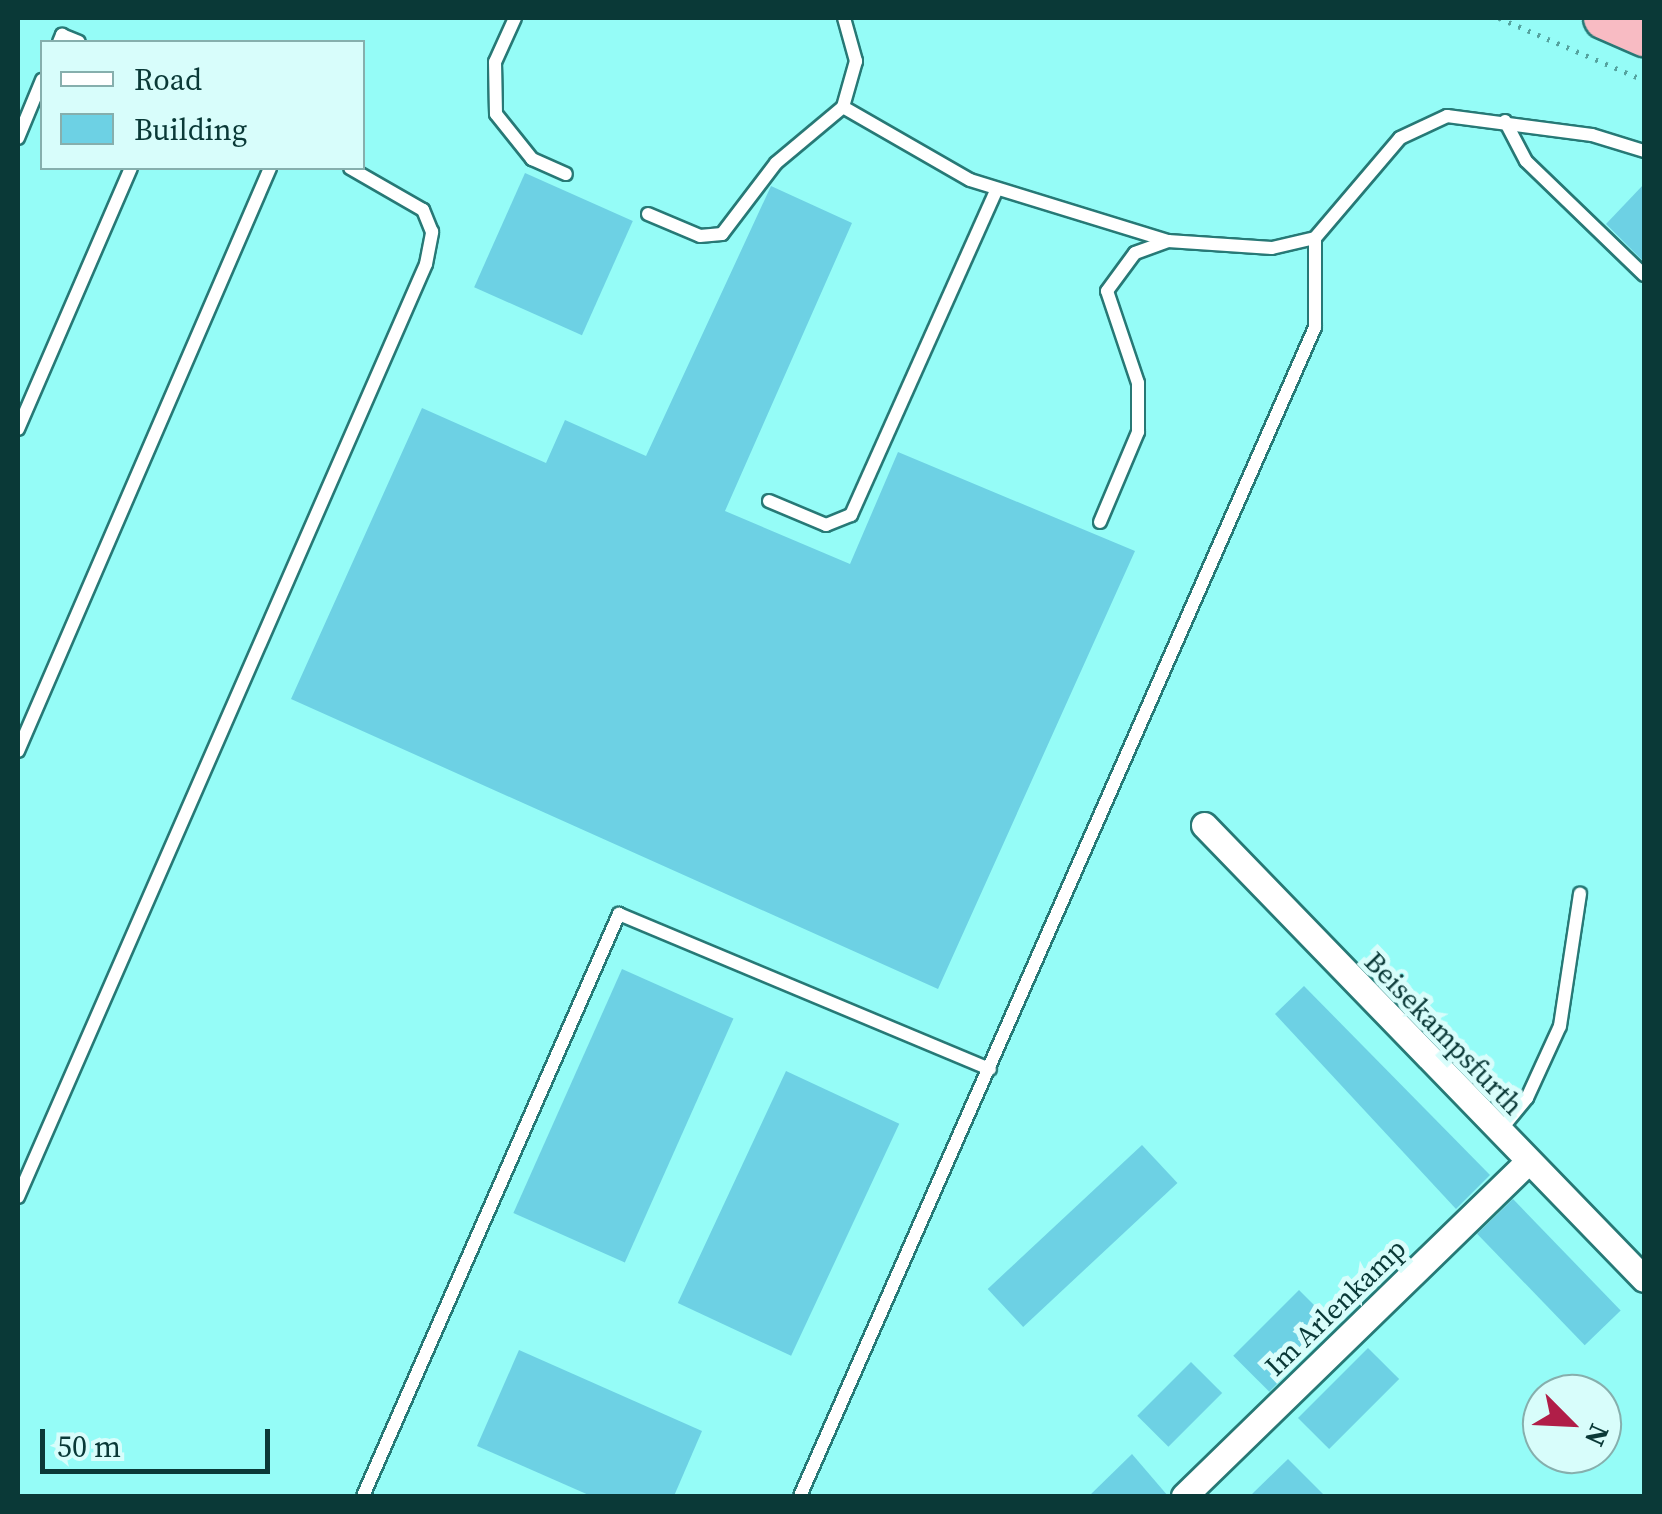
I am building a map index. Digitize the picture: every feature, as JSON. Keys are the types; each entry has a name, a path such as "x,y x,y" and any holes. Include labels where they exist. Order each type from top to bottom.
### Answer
{"highway":[{"path":"1605,18 1644,34"}],"street":[{"name":"Beisekampsfurth","path":"1204,825 1644,1279"},
{"name":"Im Arlenkamp","path":"1184,1496 1528,1161"}],"lane":[{"path":"516,18 494,62 496,114 532,158 566,174"},
{"path":"648,214 700,236 722,234 776,162 842,107 856,61 844,18"},
{"path":"18,138 40,85"},
{"path":"842,107 996,191 1168,241 1272,248 1315,238 1400,138 1448,116 1504,122 1644,151"},
{"path":"1504,122 1526,161 1644,275"},
{"path":"18,429 130,170"},
{"path":"18,751 269,170"},
{"path":"18,1197 426,264 432,232 422,210 353,170"},
{"path":"769,501 826,524 851,515 996,191"},
{"path":"800,1496 1314,327 1315,238"},
{"path":"1100,522 1138,432 1138,383 1107,291 1135,253 1168,241"},
{"path":"1499,1132 1526,1098 1560,1026 1580,894"},
{"path":"363,1496 619,914 990,1069"}],"path":[{"path":"1500,18 1644,80"}],"building":[{"path":"525,173 633,221 582,335 474,287"},
{"path":"1644,184 1644,262 1606,224"},
{"path":"771,186 852,223 725,511 850,564 898,452 1135,551 938,989 291,699 422,408 546,463 565,420 646,456"},
{"path":"622,969 733,1019 625,1263 513,1213"},
{"path":"1304,986 1490,1175 1456,1209 1275,1014"},
{"path":"786,1071 899,1124 791,1356 678,1303"},
{"path":"1142,1145 1177,1183 1023,1327 988,1289"},
{"path":"1513,1199 1621,1310 1585,1345 1477,1234"},
{"path":"1299,1290 1335,1326 1269,1392 1233,1356"},
{"path":"1368,1348 1399,1379 1329,1449 1298,1418"},
{"path":"519,1350 702,1431 674,1496 591,1496 477,1446"},
{"path":"1191,1362 1222,1393 1168,1447 1137,1416"},
{"path":"1132,1454 1168,1496 1089,1496"},
{"path":"1288,1459 1325,1496 1250,1496"}]}
